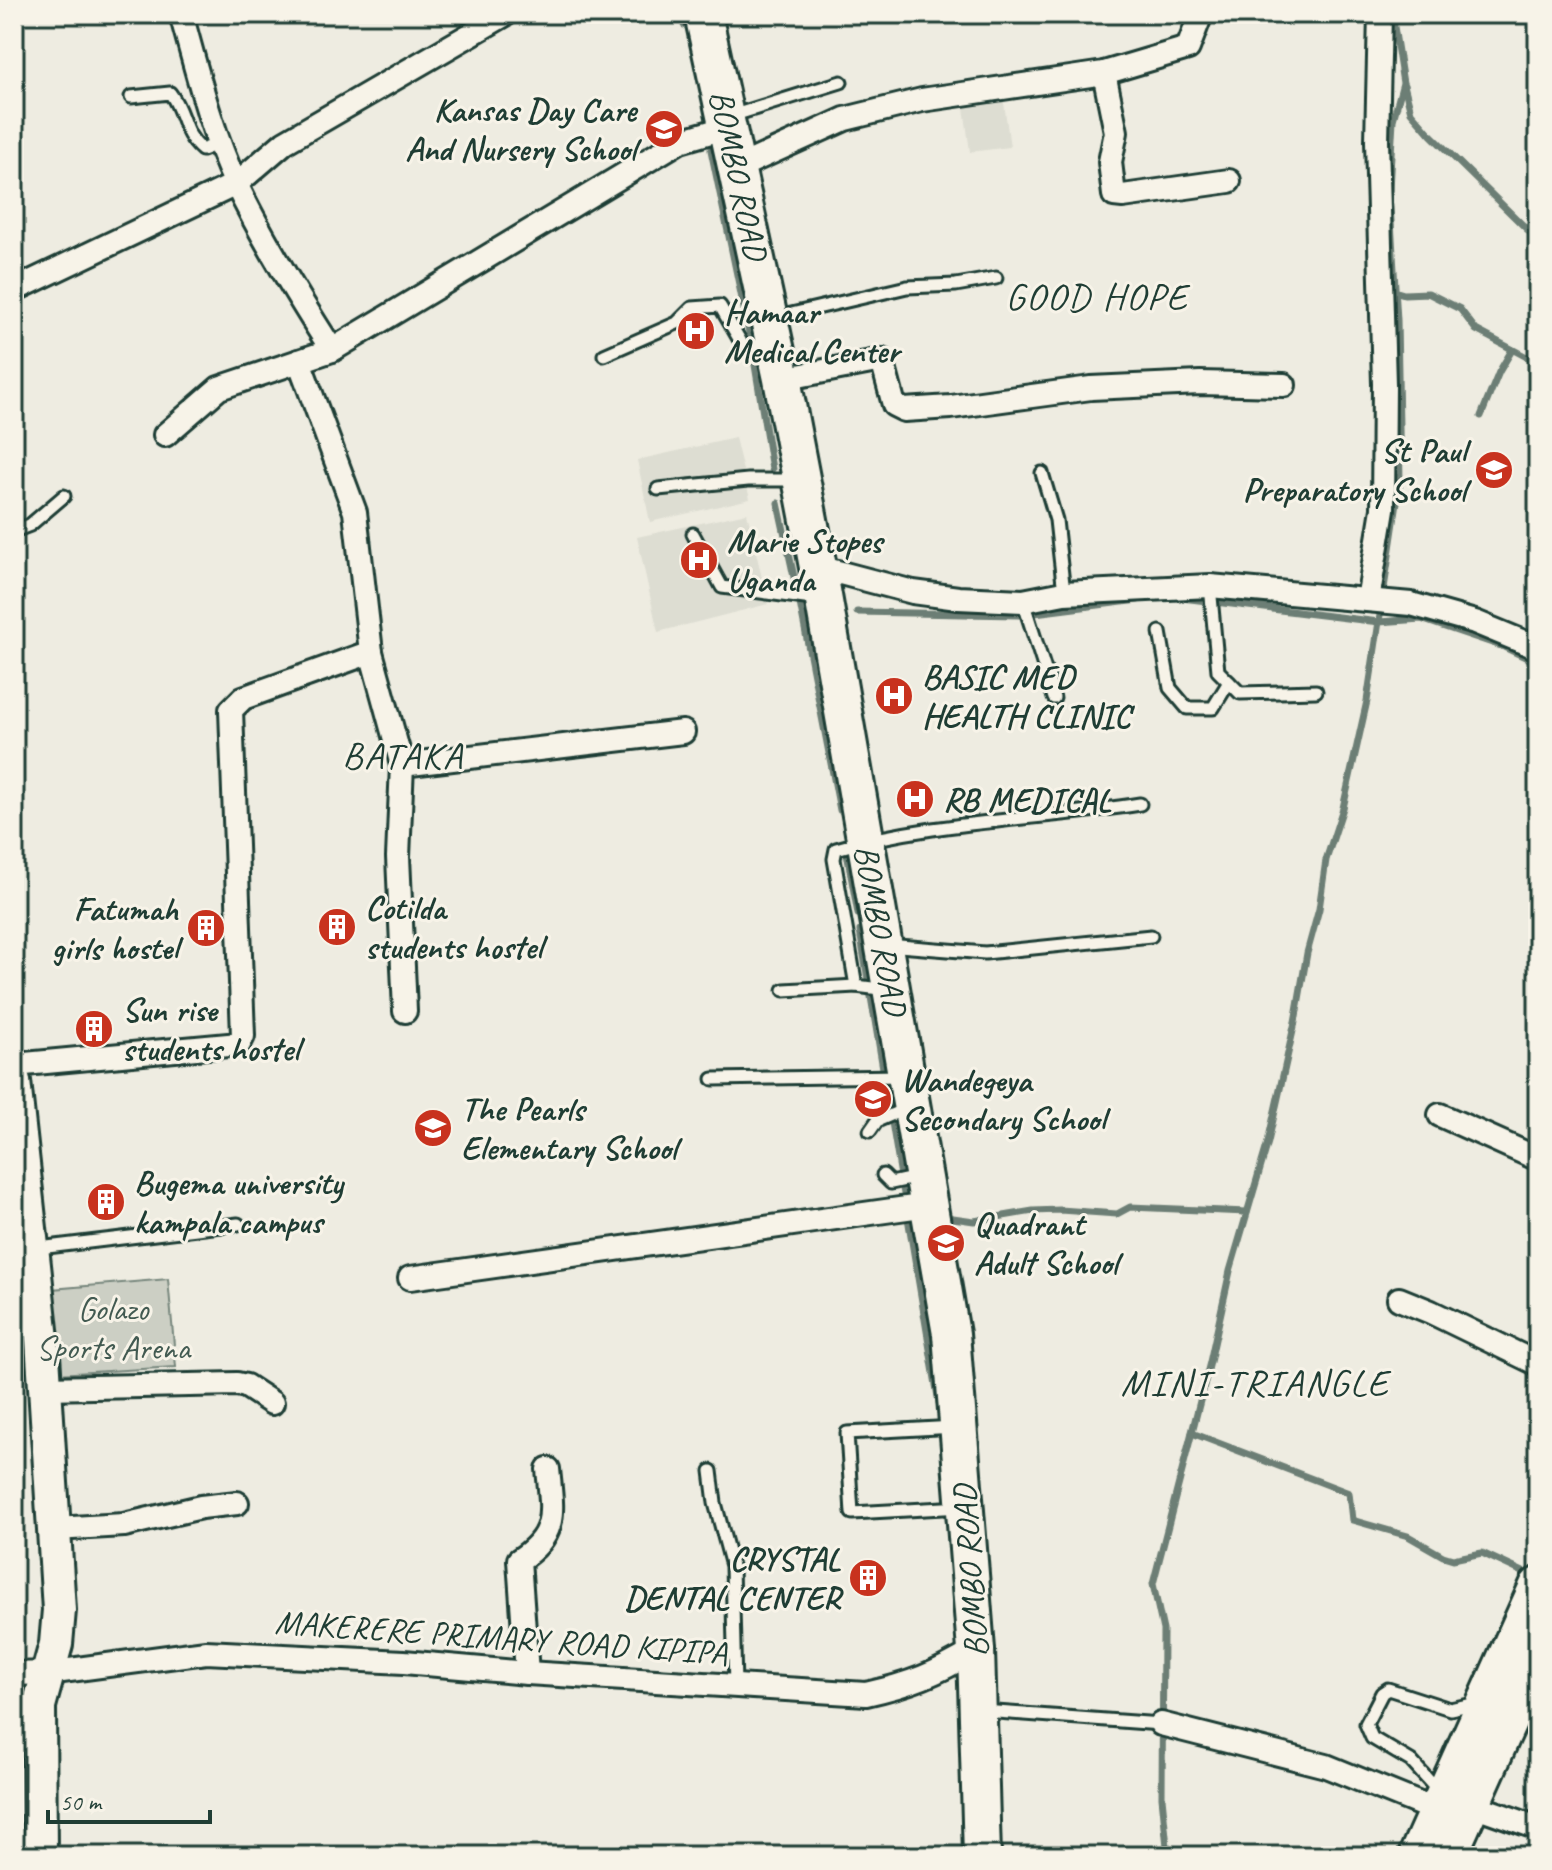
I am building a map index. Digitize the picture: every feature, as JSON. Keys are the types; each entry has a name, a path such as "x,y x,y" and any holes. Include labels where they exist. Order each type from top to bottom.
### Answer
{"main road":[{"name":"BOMBO ROAD","path":"703,14 782,379 821,584 865,841 867,926 891,990 951,1334 976,1650 982,1856"},
{"path":"1448,1856 1450,1804 1486,1699 1538,1586"},
{"path":"1417,1856 1538,1655"}],"street":[{"path":"181,14 220,143 236,184 296,294 332,350"},
{"path":"14,290 236,184 285,142 506,14"},
{"path":"737,168 845,119 922,100 1104,73 1188,48 1199,19 1197,14"},
{"path":"1380,14 1377,141 1384,384 1381,602"},
{"path":"1104,73 1116,132 1110,162 1114,195 1229,181"},
{"path":"165,435 219,388 332,350 680,141 727,122"},
{"path":"782,379 882,360 894,405 904,410 951,407 1091,388 1200,383 1284,385"},
{"path":"299,361 355,512 371,652 402,765 398,857 405,1011"},
{"path":"821,584 958,598 1023,601 1064,593 1210,586 1411,604 1475,622 1538,648"},
{"path":"14,1065 239,1044 243,1036 231,710 243,698 371,652"},
{"path":"402,765 683,732"},
{"path":"14,1081 24,1250 45,1388 55,1529 58,1630 38,1716 40,1856"},
{"path":"1440,1115 1538,1159"},
{"path":"410,1278 926,1190"},
{"path":"1399,1299 1538,1364"},
{"path":"45,1388 237,1384 246,1386 272,1403"},
{"path":"527,1673 519,1560 535,1549 551,1524 548,1469"},
{"path":"55,1529 124,1525 201,1507 237,1503"},
{"name":"MAKERERE PRIMARY ROAD KIPIPA","path":"14,1674 47,1673 206,1652 404,1662 527,1673 866,1694 910,1684 976,1650"},
{"path":"1161,1724 1326,1766 1538,1828"}],"lane":[{"path":"727,122 841,82"},
{"path":"131,97 170,93 179,105 189,139 202,150 220,143"},
{"path":"604,355 677,323 692,308 720,306 745,349 772,331 907,287 956,285 996,278"},
{"path":"1042,473 1056,520 1064,593"},
{"path":"658,489 748,480 801,480"},
{"path":"14,531 30,525 64,496"},
{"path":"693,534 722,587 821,584"},
{"path":"1210,586 1218,671 1240,693 1316,691"},
{"path":"1023,601 1054,698"},
{"path":"1160,632 1170,688 1187,708 1213,708 1229,682"},
{"path":"865,841 1140,804"},
{"path":"856,986 867,926 985,953 1151,936"},
{"path":"784,990 856,986 891,990"},
{"path":"713,1079 909,1091"},
{"path":"870,1131 909,1091"},
{"path":"883,1175 891,1183 926,1190"},
{"path":"24,1250 238,1224"},
{"path":"960,1427 847,1433 852,1513 965,1507"},
{"path":"711,1471 715,1503 732,1566 735,1687"},
{"path":"1450,1804 1420,1768 1372,1738 1366,1724 1382,1693 1388,1689 1450,1709 1486,1699"},
{"path":"979,1711 1161,1724"}],"shaded area":[{"path":"1003,95 1010,147 970,152 963,100"},
{"path":"735,438 750,499 650,522 637,460"},
{"name":"Marie Stopes Uganda","path":"747,513 768,604 658,632 637,537"},
{"path":"14,1691 36,1692 29,1856 14,1856"}],"green space":[{"name":"Golazo Sports Arena","path":"168,1279 176,1367 57,1374 52,1289"}],"waterway":[{"path":"681,14 684,25"},
{"path":"1389,189 1393,120 1403,83 1392,14"},
{"path":"1404,85 1411,112 1538,240"},
{"path":"711,150 750,337"},
{"path":"1168,1856 1162,1797 1163,1630 1153,1584 1230,1271 1268,1142 1319,909 1326,860 1343,808 1367,701 1400,482 1397,320 1390,205"},
{"path":"1394,291 1404,294 1428,293 1460,309 1476,330 1538,363"},
{"path":"1481,416 1499,372 1512,350"},
{"path":"754,359 772,469"},
{"path":"778,503 797,591"},
{"path":"1182,598 1379,622 1421,619 1504,647 1538,663"},
{"path":"857,612 1019,615 1138,600"},
{"path":"800,603 840,810"},
{"path":"847,853 858,914"},
{"path":"860,931 939,1403"},
{"path":"946,1217 974,1221 1033,1211 1060,1210 1117,1214 1130,1207 1247,1212"},
{"path":"1192,1433 1349,1493 1352,1520 1408,1536 1443,1556 1453,1559 1482,1553 1523,1572"}],"place":[{"name":"Kansas Day Care And Nursery School","path":"664,129"},
{"name":"Hamaar Medical Center","path":"696,331"},
{"name":"St Paul Preparatory School","path":"1494,470"},
{"name":"Marie Stopes Uganda","path":"699,560"},
{"name":"BASIC MED HEALTH CLINIC","path":"894,696"},
{"name":"RB MEDICAL","path":"915,799"},
{"name":"Cotilda students hostel","path":"337,927"},
{"name":"Fatumah girls hostel","path":"206,928"},
{"name":"Sun rise students hostel","path":"94,1029"},
{"name":"Wandegeya Secondary School","path":"873,1099"},
{"name":"The Pearls Elementary School","path":"433,1128"},
{"name":"Bugema university kampala campus","path":"106,1202"},
{"name":"Quadrant Adult School","path":"946,1243"},
{"name":"CRYSTAL DENTAL CENTER","path":"868,1578"}],"district":[{"name":"GOOD HOPE","path":"1097,296"},
{"name":"BATAKA","path":"403,755"},
{"name":"MINI-TRIANGLE","path":"1255,1382"}]}
